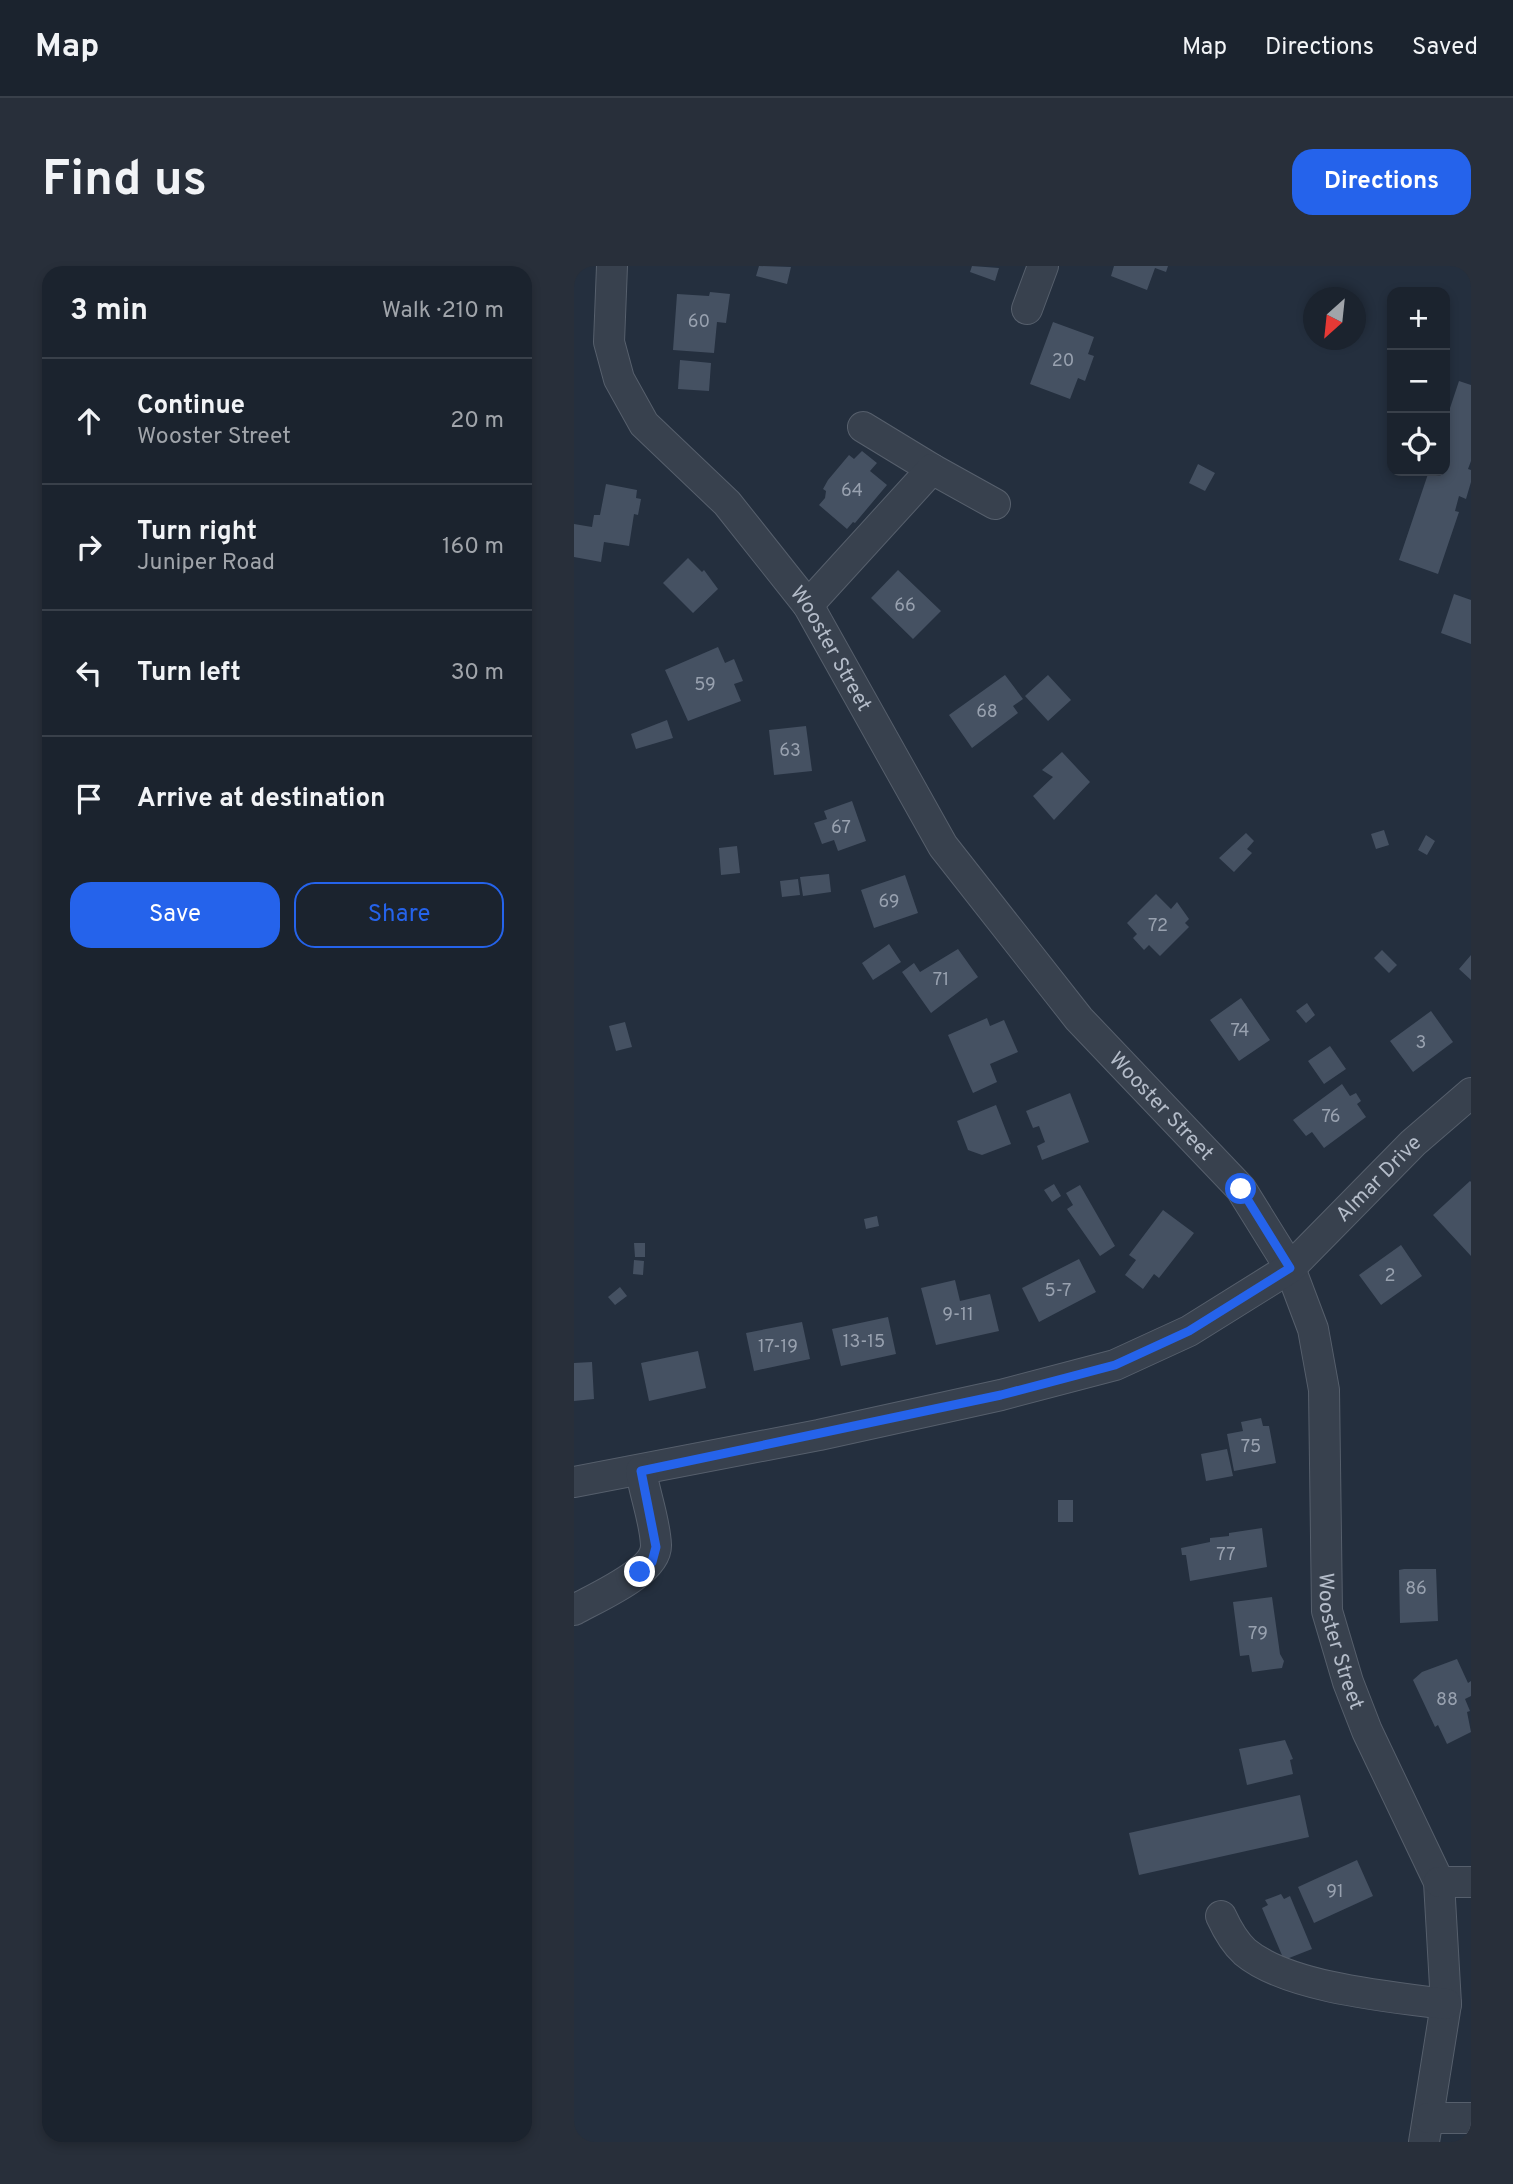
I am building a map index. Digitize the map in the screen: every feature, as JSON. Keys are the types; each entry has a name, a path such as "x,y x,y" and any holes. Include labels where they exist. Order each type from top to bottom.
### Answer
{"street":[{"name":"Wooster Street","path":"612,266 609,342 619,379 644,424 727,503 808,605 943,846 1079,1020 1241,1189 1290,1268 1312,1329 1324,1391 1327,1611 1348,1682 1367,1731 1439,1882 1446,2004 1426,2130"},
{"path":"1027,309 1043,266"},
{"path":"863,427 995,504"},
{"path":"808,605 932,469"},
{"name":"Almar Drive","path":"574,1482 641,1471 1001,1395 1115,1365 1189,1331 1290,1268 1413,1143 1471,1093"},
{"path":"574,1610 640,1572 652,1562 656,1547 641,1471"},
{"path":"1439,1882 1471,1882"},
{"path":"1221,1916 1228,1932 1245,1951 1271,1968 1380,1996 1446,2004"},
{"path":"1426,2130 1471,2118"}],"building":[{"path":"759,266 791,267 787,284 756,276"},
{"path":"972,266 999,268 995,281 970,272"},
{"path":"1114,266 1168,266 1166,272 1155,268 1147,290 1111,276"},
{"path":"710,292 730,294 726,323 717,322 714,353 673,350 677,294 709,296"},
{"path":"1053,322 1094,337 1088,354 1094,356 1085,381 1078,378 1070,399 1030,384"},
{"path":"680,360 711,363 709,391 678,389"},
{"path":"1459,381 1471,385 1471,461 1468,469 1471,470 1471,482 1466,499 1459,496 1455,511 1459,512 1438,574 1399,560 1427,476 1450,476 1450,408"},
{"path":"862,451 877,463 870,471 887,485 847,529 819,505 825,498 826,491 823,489 828,480 849,455 854,459"},
{"path":"1198,464 1215,473 1205,491 1189,483"},
{"path":"606,484 637,490 636,498 641,499 638,515 634,514 629,546 604,542 601,562 574,557 574,524 592,527 594,515 600,515"},
{"path":"688,558 702,572 704,570 718,589 693,613 663,583"},
{"path":"898,570 941,611 913,639 871,598"},
{"path":"1454,594 1471,600 1471,644 1441,633"},
{"path":"718,647 725,663 734,659 743,681 734,684 741,701 688,721 665,670"},
{"path":"1005,675 1023,699 1013,706 1018,713 972,748 949,715"},
{"path":"1048,675 1071,700 1048,721 1025,696"},
{"path":"667,720 673,738 636,749 631,734"},
{"path":"806,726 812,771 774,775 769,730"},
{"path":"1062,752 1090,782 1054,820 1033,796 1053,777 1042,770"},
{"path":"852,801 866,841 838,851 834,840 822,844 814,823 827,819 824,811"},
{"path":"1384,830 1389,845 1376,849 1371,834"},
{"path":"1246,833 1254,841 1247,849 1252,853 1234,872 1219,858"},
{"path":"1426,835 1435,841 1427,855 1418,850"},
{"path":"737,846 740,873 721,875 719,848"},
{"path":"829,874 831,892 803,896 800,877"},
{"path":"905,875 918,913 874,928 861,890"},
{"path":"798,879 800,895 782,897 780,881"},
{"path":"1156,894 1171,909 1177,902 1189,919 1185,923 1189,927 1160,956 1149,945 1144,950 1133,938 1137,934 1127,923"},
{"path":"889,944 901,962 873,980 862,963"},
{"path":"958,949 978,977 931,1013 902,972 914,963 920,972"},
{"path":"1382,950 1397,965 1389,973 1374,958"},
{"path":"1471,955 1471,980 1459,969"},
{"path":"1241,998 1270,1040 1239,1061 1210,1020"},
{"path":"1307,1003 1315,1015 1306,1023 1296,1011"},
{"path":"1431,1011 1453,1042 1413,1072 1390,1041"},
{"path":"987,1018 990,1026 1004,1020 1018,1052 990,1064 997,1082 973,1093 948,1035"},
{"path":"625,1022 632,1047 616,1051 609,1026"},
{"path":"1330,1046 1346,1069 1324,1084 1308,1061"},
{"path":"1342,1084 1350,1096 1356,1093 1361,1101 1357,1104 1366,1117 1324,1148 1312,1132 1306,1136 1293,1120"},
{"path":"1070,1093 1089,1142 1042,1160 1037,1146 1045,1142 1039,1126 1033,1128 1026,1111"},
{"path":"996,1105 1011,1144 982,1155 968,1150 957,1121"},
{"path":"1471,1182 1471,1256 1433,1215"},
{"path":"1054,1184 1061,1196 1052,1202 1044,1190"},
{"path":"1080,1185 1115,1246 1100,1256 1067,1209 1073,1205 1066,1193"},
{"path":"1163,1210 1194,1233 1159,1278 1154,1274 1143,1289 1125,1275 1136,1260 1129,1255"},
{"path":"877,1216 879,1226 866,1229 864,1219"},
{"path":"634,1243 645,1243 645,1257 635,1257"},
{"path":"1401,1245 1422,1276 1381,1305 1359,1275"},
{"path":"1079,1259 1096,1292 1039,1322 1022,1288"},
{"path":"634,1260 644,1261 643,1275 633,1274"},
{"path":"955,1280 960,1301 990,1294 999,1331 936,1345 921,1288"},
{"path":"620,1287 627,1296 615,1305 608,1297"},
{"path":"888,1317 896,1354 841,1366 832,1329"},
{"path":"802,1322 810,1359 754,1371 746,1333"},
{"path":"698,1351 706,1388 649,1401 641,1363"},
{"path":"592,1362 594,1399 574,1401 574,1363"},
{"path":"1261,1418 1263,1426 1269,1426 1276,1463 1234,1471 1227,1434 1243,1431 1241,1422"},
{"path":"1227,1449 1233,1476 1206,1481 1201,1454"},
{"path":"1058,1500 1073,1500 1073,1522 1058,1522"},
{"path":"1262,1528 1267,1567 1190,1581 1186,1555 1182,1555 1181,1548 1210,1542 1210,1538 1229,1536 1229,1533"},
{"path":"1436,1569 1438,1621 1400,1623 1399,1570"},
{"path":"1272,1597 1280,1654 1284,1661 1282,1668 1252,1672 1249,1655 1240,1656 1233,1602"},
{"path":"1457,1659 1468,1683 1471,1681 1471,1696 1465,1699 1470,1711 1467,1712 1471,1732 1447,1744 1438,1725 1435,1727 1413,1680 1422,1672"},
{"path":"1285,1740 1293,1759 1290,1760 1293,1774 1247,1785 1239,1749"},
{"path":"1300,1795 1309,1837 1139,1875 1129,1833"},
{"path":"1357,1860 1373,1896 1314,1923 1298,1887"},
{"path":"1281,1894 1284,1899 1290,1896 1312,1949 1284,1960 1262,1908 1268,1905 1265,1900"}],"route":[{"path":"640,1572 652,1562 656,1547 641,1471 1001,1395 1115,1365 1189,1331 1290,1268 1241,1189"}]}
